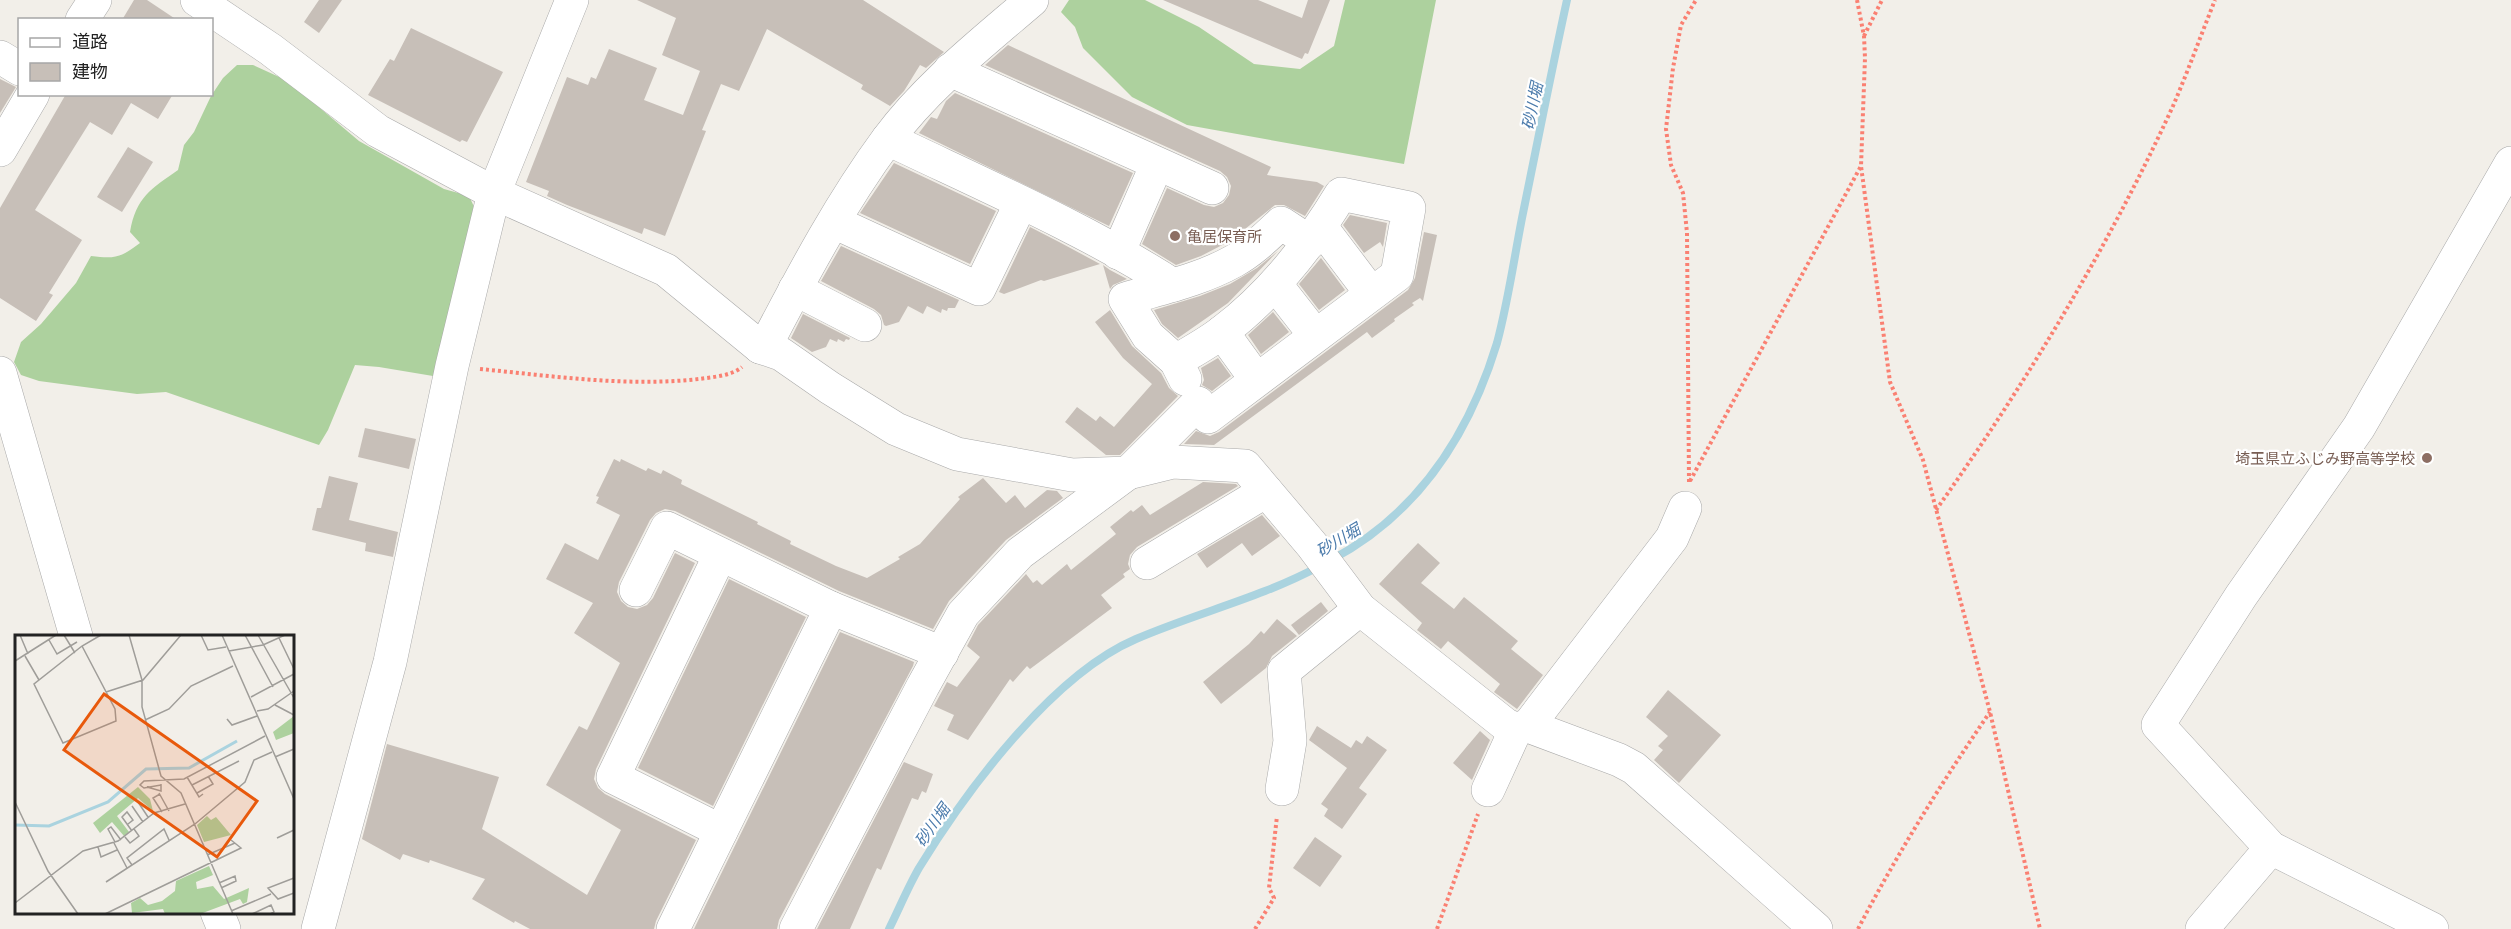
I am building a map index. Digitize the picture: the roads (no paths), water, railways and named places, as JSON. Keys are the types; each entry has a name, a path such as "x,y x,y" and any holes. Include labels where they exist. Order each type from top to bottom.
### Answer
{"street":[{"path":"83,18 95,0"},
{"path":"197,0 270,49 378,131 494,193 666,270 760,346 781,354 896,429 957,454 1072,475 1128,473 1173,462 1245,466 1312,545 1352,598 1456,687 1506,726 1522,727 1619,760 1634,768 1816,929"},
{"path":"318,929 390,662 452,366 494,193 572,0"},
{"path":"760,346 770,337 834,222 888,139 950,70 1032,0"},
{"path":"0,57 18,68"},
{"path":"950,70 1212,188"},
{"path":"0,150 32,96"},
{"path":"888,139 1021,203 1118,253 1173,285"},
{"path":"2432,929 2271,848 2158,725 2241,596 2360,427 2511,163"},
{"path":"1118,253 1157,164"},
{"path":"1176,361 1222,332 1276,285 1316,235 1341,194 1409,208 1397,275 1208,417 1176,361 1148,336 1125,299 1198,278 1234,261 1255,247 1281,223 1316,235 1371,293"},
{"path":"834,222 979,289 1021,203"},
{"path":"1276,285 1315,335"},
{"path":"795,289 865,325"},
{"path":"1222,332 1256,379"},
{"path":"0,373 76,635"},
{"path":"796,929 922,686 963,614 1020,554 1128,473 1198,403"},
{"path":"1147,563 1266,490"},
{"path":"1488,790 1522,727 1672,538 1687,496"},
{"path":"636,590 668,528 831,608 942,653"},
{"path":"720,555 613,777 721,831"},
{"path":"1282,789 1290,741 1284,671 1352,598"},
{"path":"673,929 831,608"},
{"path":"2202,929 2271,848"},
{"path":"218,914 224,929"}],"waterway":[{"name":"砂川堀","path":"1331,560 1390,520 1436,469 1455,440 1485,377 1497,343 1504,312 1567,0"},
{"name":"砂川堀","path":"889,929 919,868 986,771 1043,707 1073,679 1104,656 1136,639 1274,588 1318,567"}],"place":[{"name":"亀居保育所","path":"1175,236"},
{"name":"埼玉県立ふじみ野高等学校","path":"2427,458"}]}
